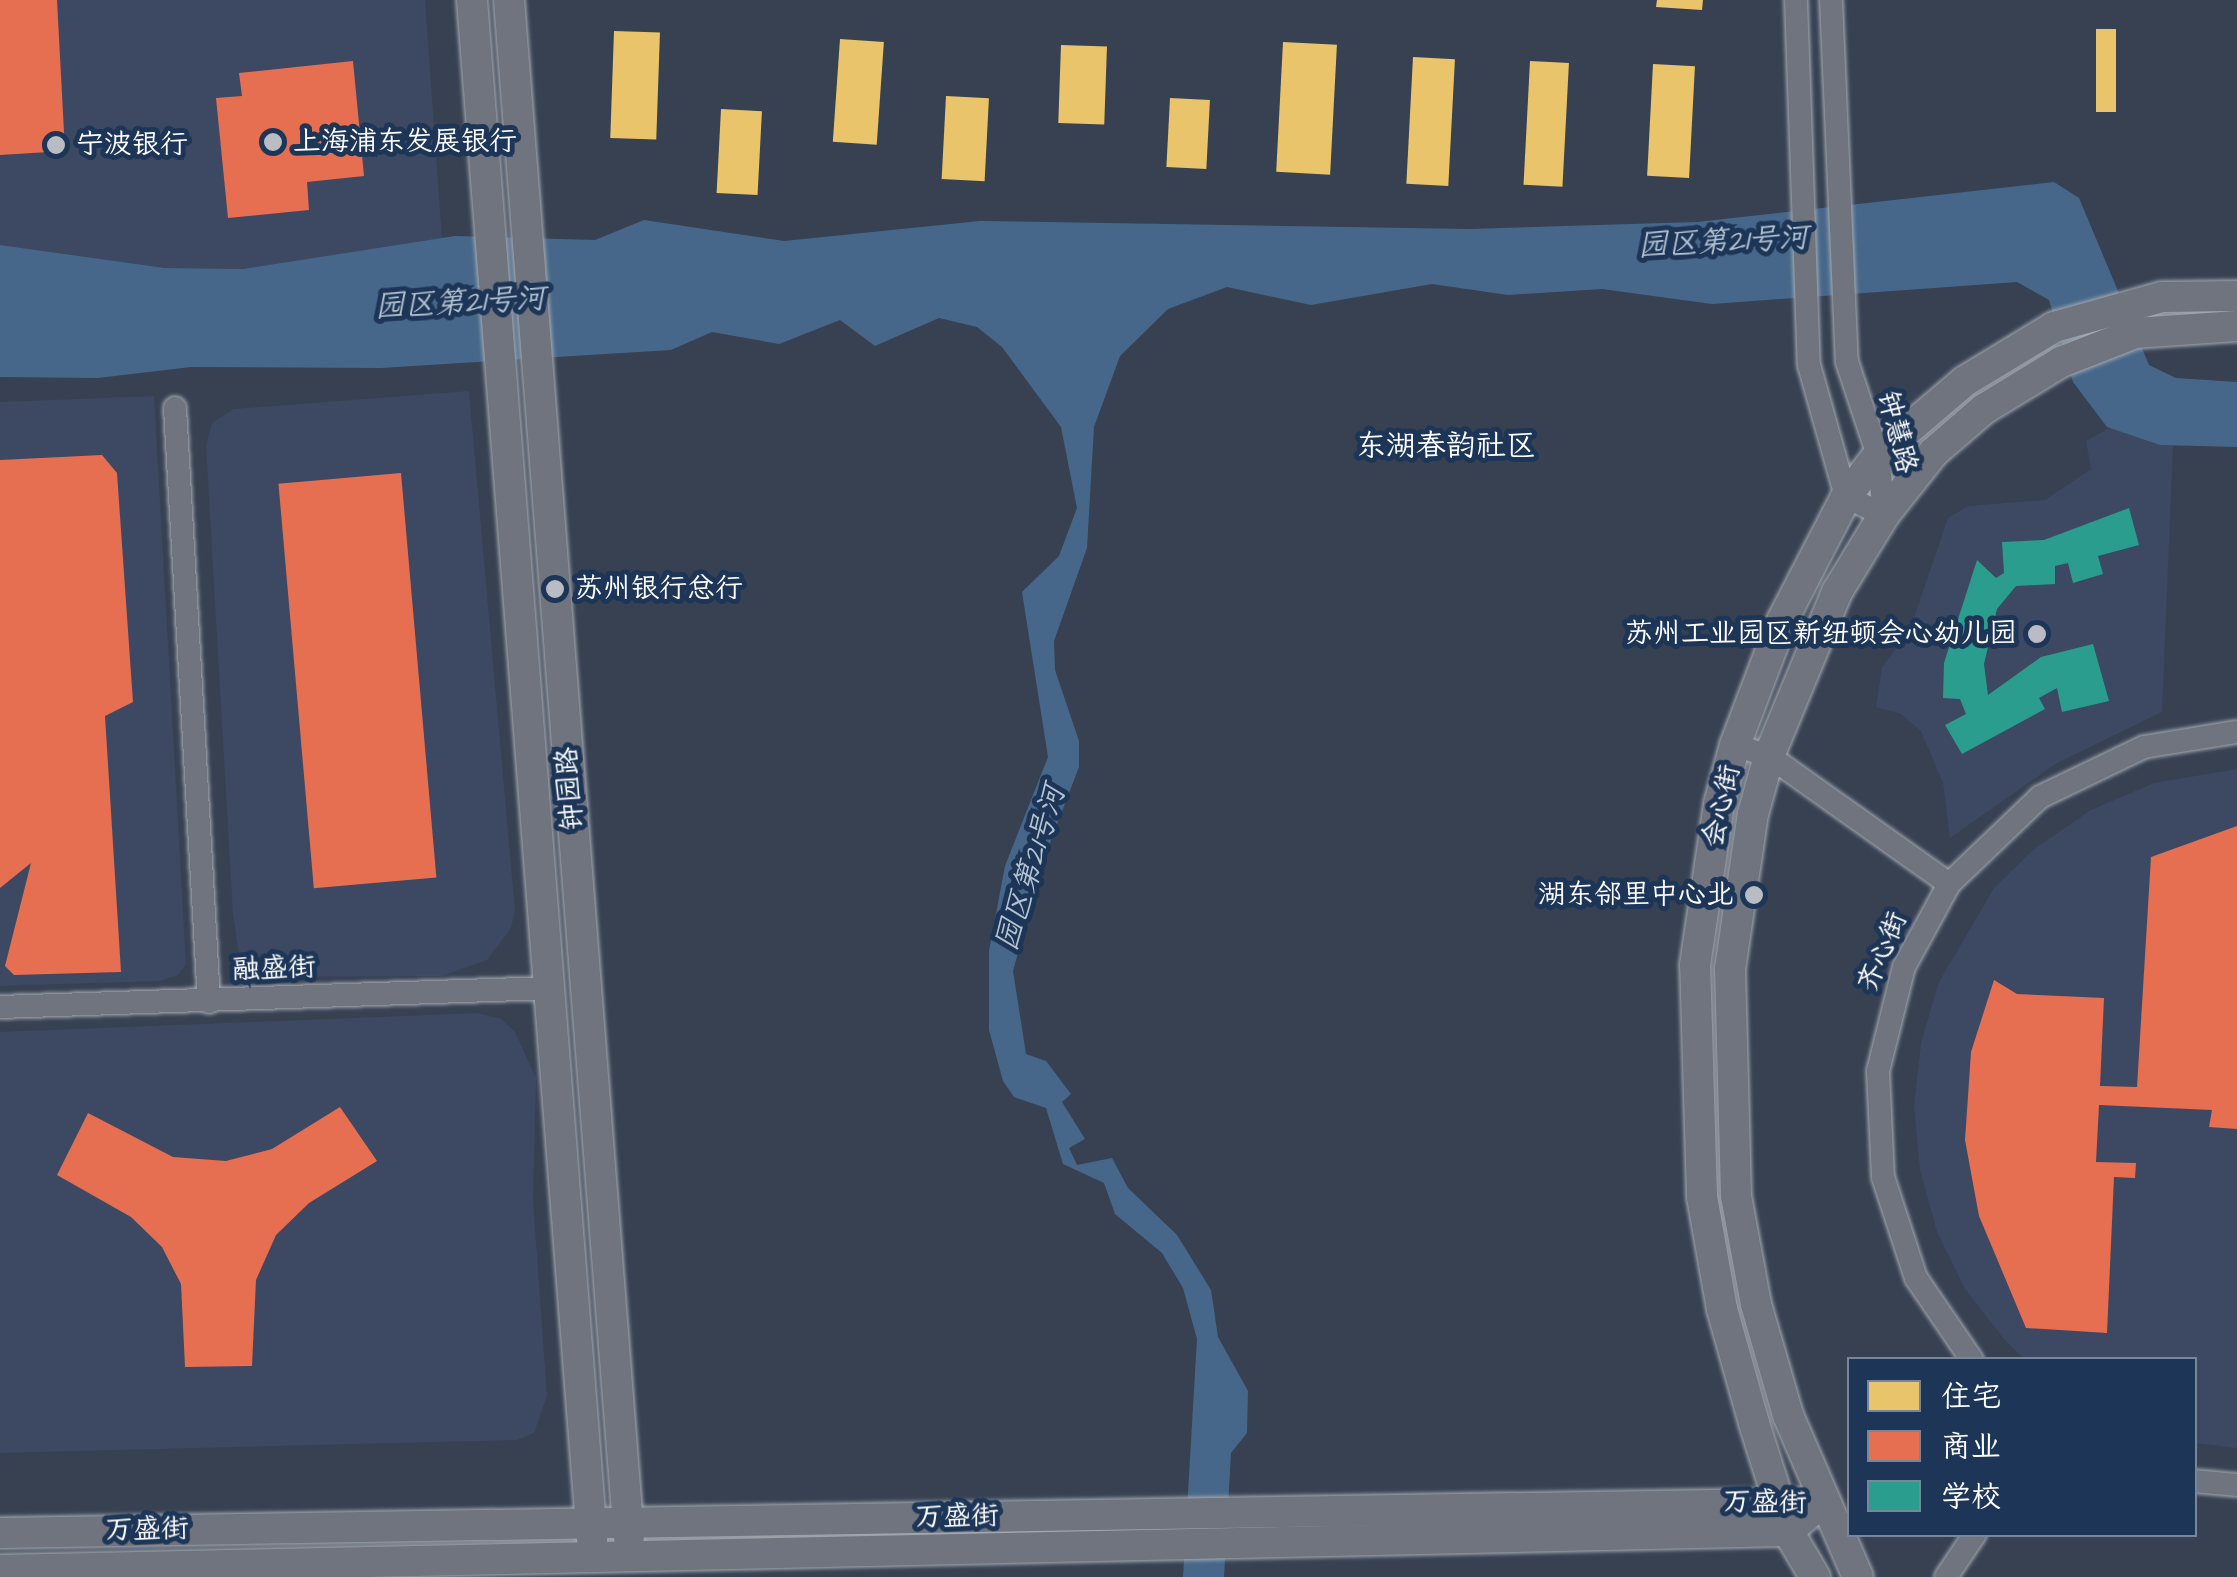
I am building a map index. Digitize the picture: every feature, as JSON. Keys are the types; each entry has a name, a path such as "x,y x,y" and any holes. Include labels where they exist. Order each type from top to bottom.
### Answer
{"main road":[{"name":"钟园路","path":"472,0 596,1568"},
{"name":"钟园路","path":"509,0 633,1568"},
{"name":"会心街","path":"1815,1577 1788,1531 1722,1308 1696,1135 1695,966 1719,804 1736,745 1782,621 1846,497 1878,455 1965,381 2054,327 2125,304 2189,294 2237,296"},
{"name":"会心街","path":"1858,1577 1821,1503 1756,1304 1731,1135 1730,969 1753,814 1770,756 1814,636 1884,516 1934,452 1984,409 2060,362 2135,333 2237,326"},
{"name":"万盛街","path":"1230,1529 1780,1500 1821,1503"},
{"name":"万盛街","path":"0,1533 627,1520 1182,1529 1788,1531 1821,1503"},
{"name":"万盛街","path":"0,1570 633,1568 713,1550 1182,1529"}],"street":[{"path":"1796,0 1809,364 1846,497"},
{"name":"钟慧路","path":"1832,0 1847,362 1878,455 1884,516"},
{"path":"175,408 209,1002"},
{"name":"钟慧路","path":"1846,497 1884,516"},
{"name":"齐心街","path":"1970,1357 1934,1308 1902,1245 1878,1142 1878,1070 1892,1001 1918,935 1949,884 2010,820 2073,777 2144,747 2237,732"},
{"path":"1736,745 1770,756 1949,884"},
{"name":"融盛街","path":"0,1006 550,988"},
{"path":"2197,1481 2237,1485"},
{"path":"1946,1577 1973,1537"}],"shaded area":[{"name":"上海浦东发展银行","path":"0,0 425,0 442,239 243,269 165,268 0,245"},
{"path":"469,391 515,911 511,928 487,960 442,976 261,977 239,954 233,915 206,446 212,423 233,409"},
{"path":"154,396 186,964 178,975 160,981 0,986 0,402"},
{"name":"苏州工业园区新纽顿会心幼儿园","path":"2109,428 2173,446 2162,712 2057,763 1950,838 1943,783 1921,731 1901,714 1876,707 1882,667 1909,632 1948,518 1968,506 2045,500 2091,469 2086,441"},
{"path":"2237,769 2237,1448 2197,1443 2197,1357 2022,1357 1965,1289 1937,1232 1920,1170 1914,1106 1921,1043 1939,982 1994,888 2034,849 2091,810 2154,783"},
{"path":"478,1013 501,1019 515,1032 536,1078 533,1200 547,1396 534,1433 517,1440 0,1453 0,1032"}],"water":[{"name":"园区第21号河","path":"2054,182 2079,198 2149,365 2176,378 2237,382 2237,447 2160,445 2107,427 2073,382 2049,300 2017,282 1712,304 1602,289 1508,295 1432,284 1311,305 1227,287 1168,309 1120,356 1094,427 1087,548 1054,641 1055,670 1079,741 1079,767 1043,861 1013,971 1026,1054 1046,1061 1071,1094 1062,1102 1085,1139 1069,1148 1077,1165 1112,1158 1128,1188 1177,1235 1211,1290 1218,1337 1248,1391 1247,1433 1231,1453 1224,1577 1183,1577 1197,1339 1183,1288 1162,1253 1115,1214 1104,1183 1063,1164 1046,1108 1014,1097 1003,1081 989,1030 989,951 1005,866 1048,757 1022,592 1059,556 1077,508 1061,427 1002,347 977,327 939,318 875,346 840,320 779,344 712,332 671,350 381,368 191,367 98,378 0,377 0,245 165,268 243,269 455,236 595,240 644,220 784,241 980,221 1470,229 1697,222"}],"building: 住宅":[{"path":"1657,0 1703,0 1702,10 1656,7"},
{"path":"2096,29 2116,29 2116,112 2096,112"},
{"path":"614,31 660,33 656,140 610,138"},
{"path":"840,39 884,42 877,145 833,142"},
{"path":"1283,42 1337,45 1330,175 1276,172"},
{"path":"1061,45 1107,47 1104,125 1058,123"},
{"path":"1413,57 1455,59 1448,186 1406,184"},
{"path":"1530,61 1569,63 1562,187 1524,185"},
{"path":"1653,64 1695,66 1689,178 1647,176"},
{"path":"946,96 989,98 985,181 942,179"},
{"path":"1170,98 1210,100 1206,169 1166,167"},
{"path":"721,109 762,111 758,195 717,193"}],"building: 商业":[{"path":"0,0 57,0 65,151 0,155"},
{"path":"353,61 364,176 307,182 309,210 228,218 216,98 242,96 239,73"},
{"path":"102,455 117,473 133,702 105,716 121,972 14,975 5,966 31,863 0,888 0,460"},
{"path":"401,473 436,877 314,888 278,484"},
{"path":"2237,826 2237,1129 2209,1127 2212,1110 2099,1105 2096,1162 2136,1163 2135,1178 2114,1177 2107,1333 2026,1328 1979,1216 1965,1140 1971,1052 1994,980 2017,994 2104,998 2100,1086 2137,1087 2151,857"},
{"path":"340,1107 377,1161 309,1203 276,1235 256,1280 252,1366 185,1367 181,1284 162,1247 131,1217 57,1175 88,1113 173,1157 226,1161 272,1149"}],"building: 学校":[{"path":"2129,508 2139,545 2098,556 2103,574 2073,583 2068,563 2055,566 2055,584 2016,586 1997,609 1984,664 1988,695 2041,657 2093,644 2109,701 2062,712 2057,688 2039,698 2045,709 1962,754 1945,725 1966,714 1960,699 1943,698 1944,663 1977,560 1996,578 2004,573 2002,542 2044,540"}],"place":[{"name":"上海浦东发展银行","path":"273,142"},
{"name":"宁波银行","path":"56,145"},
{"name":"苏州银行总行","path":"555,589"},
{"name":"苏州工业园区新纽顿会心幼儿园","path":"2037,634"},
{"name":"湖东邻里中心北","path":"1754,895"}],"district":[{"name":"东湖春韵社区","path":"1446,446"}]}
